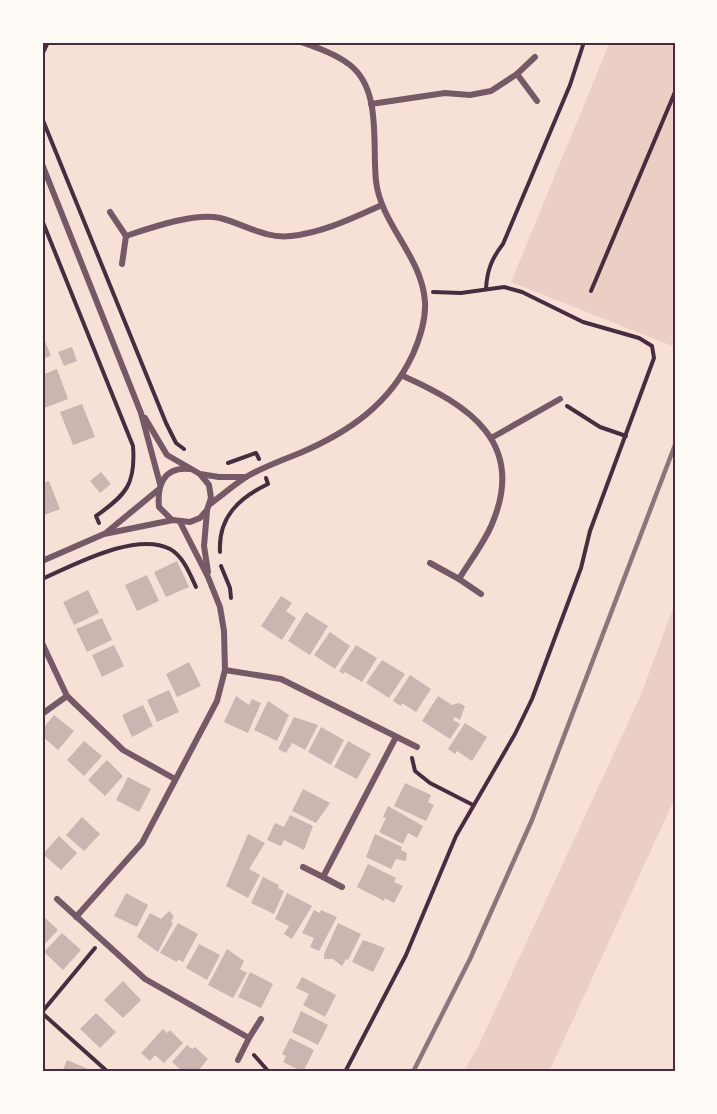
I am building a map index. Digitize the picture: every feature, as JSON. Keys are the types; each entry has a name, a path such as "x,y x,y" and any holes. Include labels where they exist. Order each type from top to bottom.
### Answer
{"street":[{"path":"42,561 104,534 200,518 209,507 247,477 321,444 361,421 403,376 421,335 424,294 417,267 382,205 376,182 371,104 364,81 351,65 330,53 301,42"},
{"path":"371,104 445,93 470,95 491,91 517,75 535,57"},
{"path":"517,75 537,100"},
{"path":"42,164 141,413 159,487 159,507 176,521 208,577 222,617 225,670 217,701 142,843 76,917"},
{"path":"126,236 196,218 219,218 268,236 290,237 352,218 382,205"},
{"path":"110,212 126,236 122,264"},
{"path":"403,376 444,396 477,419 493,437 503,471 501,498 492,525 459,579"},
{"path":"493,437 560,399"},
{"path":"141,413 167,455 200,474 209,485 204,546 208,577"},
{"path":"104,534 159,487 168,474 184,468 192,469"},
{"path":"200,474 247,477"},
{"path":"430,563 481,594"},
{"path":"42,643 67,696 123,750 175,779"},
{"path":"225,670 281,679 417,747"},
{"path":"42,714 67,696"},
{"path":"323,877 396,737"},
{"path":"303,867 342,887"},
{"path":"57,899 145,979 249,1038"},
{"path":"238,1060 261,1019"}],"path":[{"path":"42,55 48,42"},
{"path":"486,289 486,272 503,244 570,85 584,42"},
{"path":"591,291 675,92"},
{"path":"42,118 166,423 176,442 193,455"},
{"path":"42,220 133,446 135,464 131,481 120,499 96,516"},
{"path":"345,1072 406,955 433,886 473,805 515,734 532,699 581,568 590,531 654,358 652,346 639,338 583,322 522,292 504,287 424,294"},
{"path":"579,415 626,436"},
{"path":"220,554 223,525 232,510 246,495 268,484 256,453 229,463 221,462"},
{"path":"42,579 135,544 155,544 171,549 183,561 201,597"},
{"path":"220,564 230,588 232,615 222,617"},
{"path":"411,761 415,771 430,783 473,805"},
{"path":"101,940 42,1013 108,1072"},
{"path":"255,1056 269,1072"}],"shaded area":[{"path":"610,42 675,42 675,347 511,282"},
{"path":"675,603 675,798 549,1072 463,1072 477,1049 640,697"}],"building":[{"path":"42,333 51,356 42,359"},
{"path":"72,347 77,361 64,366 58,352"},
{"path":"57,369 68,399 44,408 42,375"},
{"path":"82,404 95,437 73,445 60,412"},
{"path":"101,472 111,484 100,493 90,481"},
{"path":"49,481 60,509 42,516 42,483"},
{"path":"177,561 189,587 166,597 154,572"},
{"path":"147,575 159,601 137,611 125,585"},
{"path":"88,590 99,613 74,625 63,602"},
{"path":"281,596 292,603 286,611 296,618 282,640 261,626"},
{"path":"306,612 328,626 310,655 288,641"},
{"path":"102,618 112,640 87,652 76,629"},
{"path":"330,632 350,646 335,669 314,655"},
{"path":"114,645 124,666 102,677 92,655"},
{"path":"356,645 377,658 362,682 339,671"},
{"path":"382,660 405,674 389,698 366,683"},
{"path":"189,662 201,686 177,697 166,674"},
{"path":"410,675 431,689 416,712 402,703 401,706 393,701"},
{"path":"169,690 179,712 157,722 147,700"},
{"path":"236,696 249,705 252,699 261,703 248,733 224,722"},
{"path":"438,696 452,705 459,703 465,706 460,720 455,717 453,720 460,724 450,739 422,721"},
{"path":"268,701 289,715 277,741 254,730"},
{"path":"143,705 153,726 132,737 122,715"},
{"path":"54,715 74,731 58,750 42,736 42,730"},
{"path":"294,717 318,725 305,750 292,743 286,753 278,749"},
{"path":"465,723 487,737 472,761 457,751 455,754 448,749"},
{"path":"321,727 344,740 331,765 308,752"},
{"path":"84,741 102,756 84,776 67,760"},
{"path":"348,741 371,754 357,779 334,767"},
{"path":"107,760 123,776 105,796 88,780"},
{"path":"128,777 151,789 139,812 116,800"},
{"path":"405,783 431,795 428,802 434,805 426,821 394,806"},
{"path":"303,789 330,803 316,823 292,811"},
{"path":"388,806 423,826 417,838 408,833 403,844 379,832 386,818 383,817"},
{"path":"290,815 313,826 304,850 284,840 281,846 267,840 275,823 284,827"},
{"path":"82,817 100,834 84,851 66,835"},
{"path":"248,834 265,843 249,869 260,875 248,898 226,886"},
{"path":"375,834 402,847 401,850 407,853 406,861 396,859 391,869 366,857"},
{"path":"59,836 77,853 61,870 43,854"},
{"path":"368,864 396,878 394,882 403,886 394,903 385,898 384,901 357,887"},
{"path":"263,877 279,885 278,888 284,891 274,914 251,903"},
{"path":"126,893 148,905 137,927 114,916"},
{"path":"287,893 312,906 292,939 284,934 289,926 275,919"},
{"path":"314,910 320,913 321,910 337,917 319,951 310,947 314,938 302,933"},
{"path":"169,911 174,916 171,922 173,923 158,952 137,937 150,913 161,919"},
{"path":"42,915 58,930 42,947"},
{"path":"178,923 198,934 183,962 178,959 177,962 160,953"},
{"path":"338,923 361,934 348,960 346,959 342,966 333,959 324,959 324,954"},
{"path":"62,933 81,950 63,970 44,952"},
{"path":"363,940 385,948 373,972 352,962"},
{"path":"199,944 220,955 207,980 186,968"},
{"path":"227,949 244,961 240,969 247,973 233,998 208,985"},
{"path":"250,972 273,984 261,1008 238,997"},
{"path":"302,977 336,995 325,1017 303,1005 309,994 296,988"},
{"path":"123,981 141,1000 123,1018 104,1000"},
{"path":"301,1011 328,1025 318,1045 292,1032"},
{"path":"96,1013 116,1032 100,1048 80,1029"},
{"path":"163,1029 167,1033 170,1030 183,1043 164,1063 155,1055 150,1061 141,1053"},
{"path":"290,1038 314,1050 303,1072 283,1062 286,1056 282,1054"},
{"path":"187,1045 192,1049 195,1047 208,1059 197,1072 180,1072 181,1070 172,1062"},
{"path":"67,1060 95,1072 62,1072"}],"railway":[{"path":"413,1072 470,959 532,820 675,445"}]}
